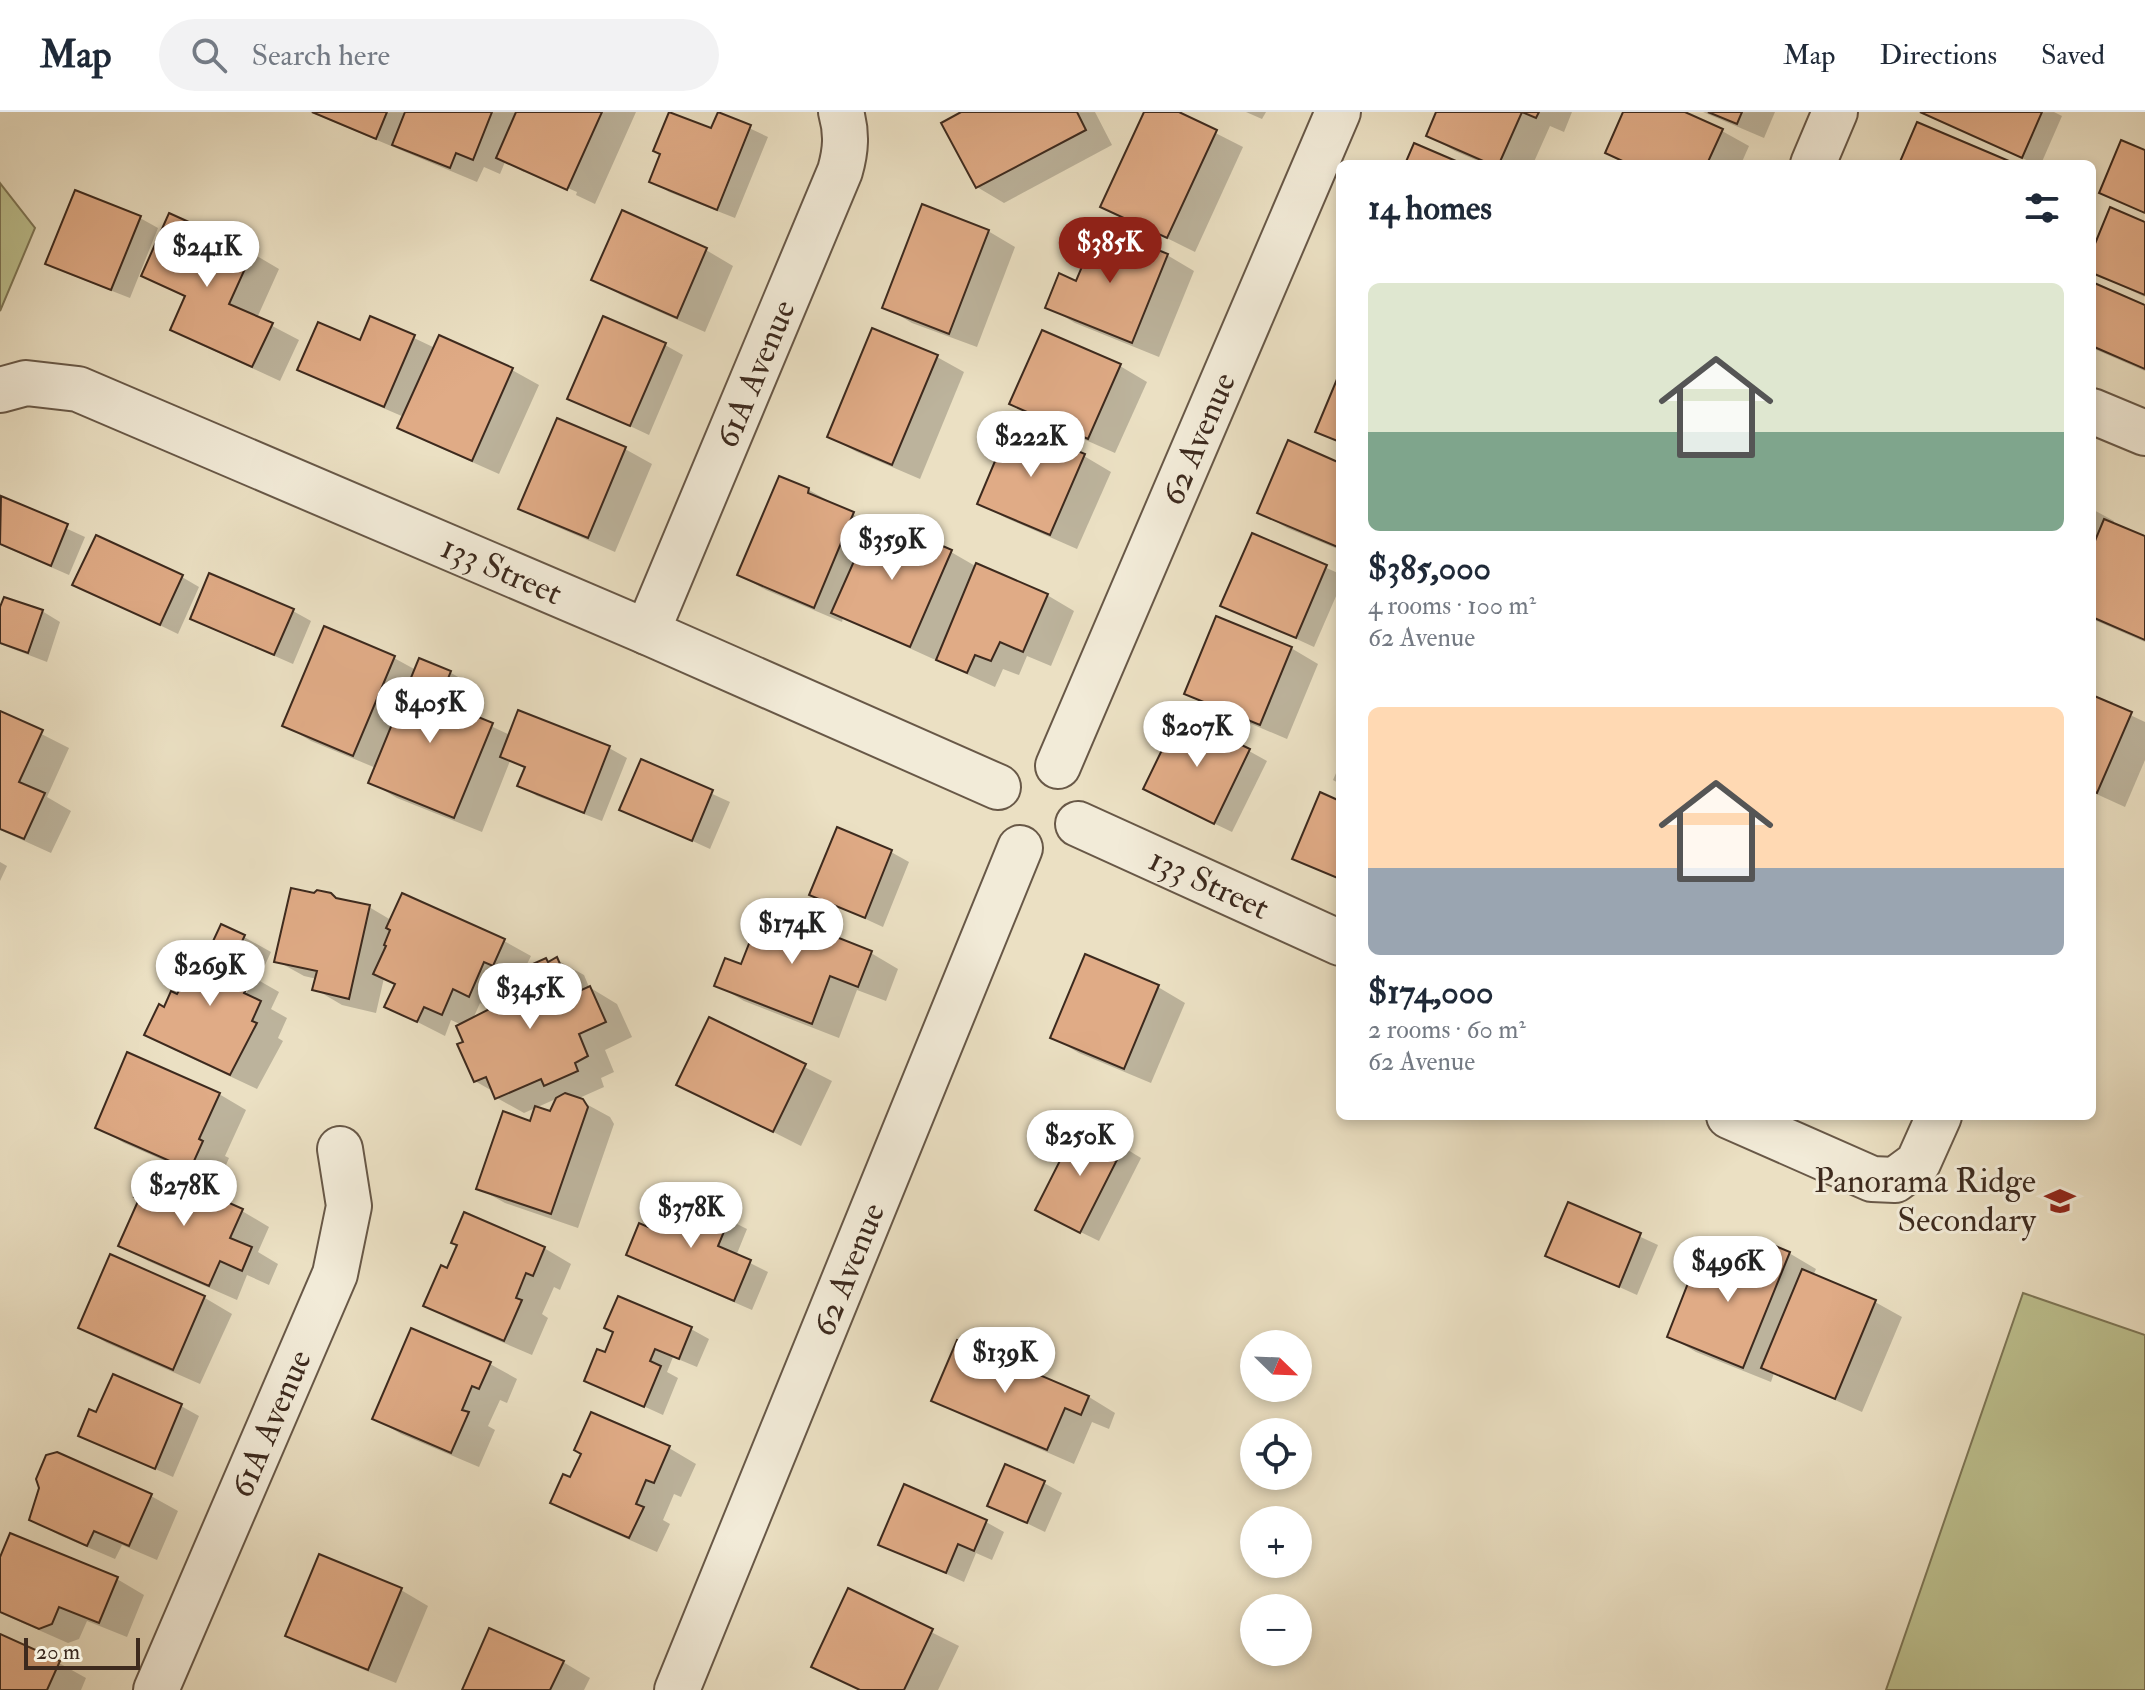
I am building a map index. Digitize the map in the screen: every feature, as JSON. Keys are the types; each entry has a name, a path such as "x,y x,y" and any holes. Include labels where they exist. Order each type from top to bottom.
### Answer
{"street":[{"name":"61A Avenue","path":"647,632 840,171 846,130 841,112"},
{"name":"62 Avenue","path":"1058,766 1338,112"},
{"path":"1815,160 1835,112"},
{"name":"133 Street","path":"0,390 26,383 78,389 647,632 998,787"},
{"path":"2096,413 2145,433"},
{"path":"1039,762 1058,766 1074,782 1080,795 1082,809 1078,824 1061,844 1034,851 1020,848 999,829 993,815 993,801 998,787 1015,769 1026,764 1039,762"},
{"name":"133 Street","path":"1078,824 1336,941"},
{"name":"62 Avenue","path":"677,1690 1020,848"},
{"path":"1738,1120 1872,1179 1895,1180 1918,1163 1937,1120"},
{"name":"61A Avenue","path":"156,1690 335,1274 349,1206 340,1149"}],"green space":[{"path":"0,183 35,228 0,311"},
{"path":"2023,1293 2145,1335 2145,1690 1886,1690"}],"building":[{"path":"312,112 387,112 376,139"},
{"path":"405,112 492,112 473,160 456,153 450,168 392,145"},
{"path":"516,112 602,112 567,190 496,158"},
{"path":"669,112 711,128 718,112 751,125 717,210 649,182 660,154 653,151"},
{"path":"961,112 1077,112 1086,130 976,188 941,123"},
{"path":"1144,112 1179,112 1217,130 1167,238 1100,207"},
{"path":"1436,112 1522,112 1501,160 1481,160 1426,136"},
{"path":"1522,112 1539,112 1536,118"},
{"path":"1623,112 1685,112 1723,129 1709,160 1620,160 1605,153"},
{"path":"1708,112 1742,112 1737,124"},
{"path":"1920,112 2042,112 2022,158"},
{"path":"1917,122 2007,160 1901,160"},
{"path":"2121,140 2145,150 2145,213 2099,193"},
{"path":"1414,143 1454,160 1407,160"},
{"path":"75,190 141,216 111,290 45,264"},
{"path":"922,204 989,230 949,334 882,308"},
{"path":"2110,207 2145,222 2145,295 2096,275 2096,241"},
{"path":"622,210 707,248 677,318 591,280"},
{"path":"169,213 253,251 229,304 273,323 252,367 170,330 185,296 141,276"},
{"path":"1099,226 1168,254 1132,343 1045,308 1059,273 1076,281"},
{"path":"2096,284 2145,305 2145,369 2096,348"},
{"path":"370,316 415,335 384,407 297,370 318,322 360,340"},
{"path":"603,316 666,343 630,426 567,399"},
{"path":"872,328 938,355 892,465 827,437"},
{"path":"1042,330 1121,364 1088,439 1009,404"},
{"path":"439,335 513,368 472,461 397,428"},
{"path":"1336,382 1336,440 1315,432"},
{"path":"557,418 626,447 588,538 518,509"},
{"path":"1011,423 1085,454 1050,535 977,504"},
{"path":"1288,440 1336,461 1336,546 1257,513"},
{"path":"779,476 809,488 808,493 854,512 814,608 737,575"},
{"path":"1,496 68,524 51,566 0,544"},
{"path":"874,516 952,550 910,647 831,613"},
{"path":"2104,519 2145,536 2145,640 2096,619 2096,538"},
{"path":"1252,533 1327,565 1296,638 1220,606"},
{"path":"96,535 183,575 160,625 72,585"},
{"path":"976,563 1048,594 1023,652 1000,642 991,661 975,655 967,673 936,660"},
{"path":"209,573 294,609 274,655 190,619"},
{"path":"4,597 43,610 28,653 0,643 0,607"},
{"path":"1216,616 1292,647 1260,725 1184,694"},
{"path":"324,626 395,656 353,756 282,726"},
{"path":"419,658 451,671 439,701 493,723 454,818 368,783"},
{"path":"2096,697 2132,712 2096,793"},
{"path":"518,710 610,746 584,813 517,786 525,767 500,757"},
{"path":"0,711 43,730 19,782 45,793 24,839 0,829"},
{"path":"1179,715 1250,749 1214,824 1143,789"},
{"path":"641,759 713,790 692,841 619,810"},
{"path":"1320,792 1336,799 1336,877 1292,859"},
{"path":"837,827 892,850 865,918 809,895"},
{"path":"291,888 331,893 336,898 370,905 349,999 312,990 317,971 274,962"},
{"path":"402,893 505,939 493,966 484,962 469,997 453,989 442,1015 424,1007 417,1022 384,1007 395,984 373,974 386,946 390,930 386,928"},
{"path":"763,908 872,951 858,987 830,976 812,1024 714,986 725,958 741,964"},
{"path":"221,924 245,935 231,965 253,975 244,993 261,1001 252,1021 257,1023 230,1075 144,1035 159,1004 164,1007 171,991 177,994 196,962 202,965"},
{"path":"1085,954 1159,985 1124,1069 1050,1038"},
{"path":"557,957 573,994 590,986 606,1022 579,1034 588,1056 575,1063 578,1071 544,1086 541,1079 495,1099 486,1077 474,1082 457,1044 463,1042 456,1026 515,996 508,980 517,976 515,972 546,958 548,962"},
{"path":"709,1017 806,1064 773,1132 676,1085"},
{"path":"127,1052 220,1093 199,1139 203,1141 190,1170 95,1128"},
{"path":"565,1093 583,1099 588,1107 551,1214 476,1189 503,1111 530,1121 535,1106 550,1111 556,1098"},
{"path":"1079,1123 1124,1146 1080,1233 1035,1210"},
{"path":"148,1167 243,1209 230,1238 252,1247 242,1271 220,1261 209,1286 118,1246 139,1199 134,1197"},
{"path":"698,1202 730,1217 718,1246 751,1260 734,1301 626,1255 639,1223 648,1227 657,1209 690,1223"},
{"path":"1568,1202 1641,1233 1619,1287 1545,1256"},
{"path":"464,1212 545,1247 533,1276 526,1273 516,1298 522,1300 504,1341 423,1306 441,1265 447,1268 457,1245 451,1243"},
{"path":"1756,1238 1790,1252 1743,1368 1667,1337 1699,1255 1742,1272"},
{"path":"110,1254 205,1296 173,1370 78,1328"},
{"path":"1802,1269 1876,1300 1835,1399 1761,1368"},
{"path":"618,1296 692,1327 679,1359 655,1349 650,1361 661,1366 644,1407 584,1381 597,1349 605,1352 613,1332 604,1328"},
{"path":"411,1328 491,1362 479,1389 472,1386 462,1410 469,1412 451,1453 372,1419"},
{"path":"957,1340 1089,1396 1081,1415 1065,1408 1047,1450 931,1401"},
{"path":"113,1374 182,1404 155,1469 78,1436 89,1409 96,1412"},
{"path":"591,1412 670,1446 654,1483 646,1480 636,1504 644,1507 629,1538 550,1503 563,1474 570,1477 581,1454 574,1450"},
{"path":"57,1452 152,1494 129,1546 94,1531 87,1546 29,1520 39,1488 36,1479 46,1455"},
{"path":"1005,1464 1045,1481 1027,1523 987,1506"},
{"path":"904,1484 987,1520 974,1551 958,1544 946,1573 878,1545"},
{"path":"10,1533 118,1577 99,1623 59,1607 52,1624 39,1629 0,1612 0,1557"},
{"path":"319,1554 402,1588 368,1670 285,1636"},
{"path":"848,1588 933,1629 904,1690 860,1690 811,1667"},
{"path":"489,1628 564,1661 550,1690 462,1690"},
{"path":"0,1634 60,1661 47,1690 0,1690"}],"place":[{"name":"Panorama Ridge Secondary","path":"2060,1201"}]}
